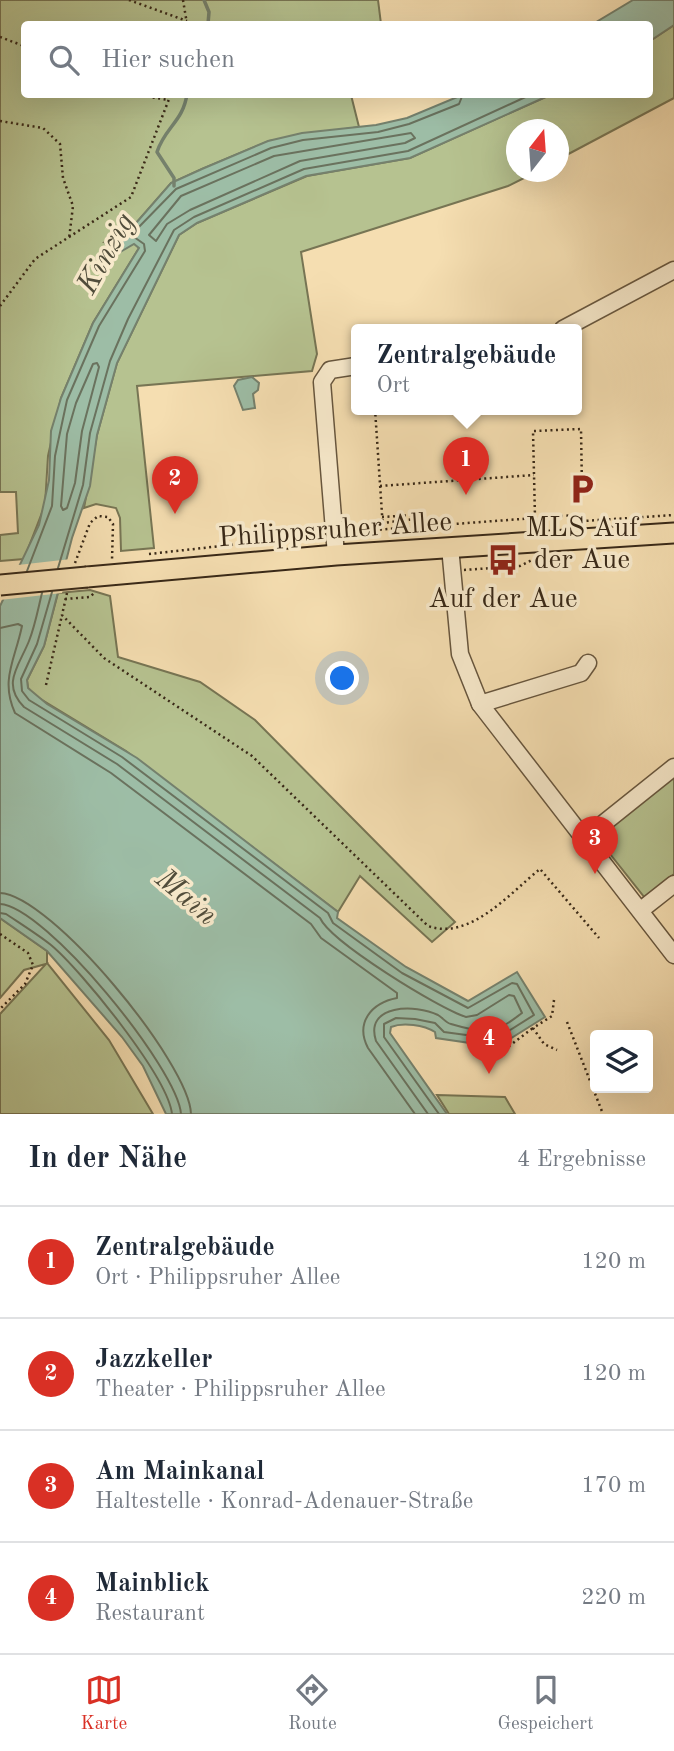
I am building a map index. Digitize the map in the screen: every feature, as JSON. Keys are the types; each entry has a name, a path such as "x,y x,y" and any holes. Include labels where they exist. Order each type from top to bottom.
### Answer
{"main road":[{"name":"Philippsruher Allee","path":"0,585 100,579 336,555 674,533"}],"street":[{"path":"572,324 674,270"},
{"path":"336,555 322,382 330,370 351,367"},
{"path":"450,547 460,654 480,704 674,955"},
{"path":"480,704 581,673 588,663"},
{"path":"584,839 674,767"},
{"path":"641,910 674,884"}],"path":[{"path":"129,0 182,21"},
{"path":"183,0 187,21"},
{"path":"0,37 21,45"},
{"path":"0,306 35,259 69,240 131,197 169,100 156,98"},
{"path":"0,121 43,128 60,144 63,178 73,206 69,240"},
{"path":"375,415 383,529"},
{"path":"535,518 533,431 581,429 582,489"},
{"path":"380,486 534,475"},
{"path":"383,517 413,515 414,519 383,523"},
{"path":"140,555 383,529 575,515 584,521 674,515"},
{"path":"46,685 65,599 90,597 100,579 113,524 108,517 98,516 90,523 77,558"},
{"path":"62,615 104,658 252,756 369,866 428,926 449,930 471,923 540,869 599,938"},
{"path":"0,934 28,953 33,965 25,984 0,1009"},
{"path":"500,1053 552,1016 554,1000"},
{"path":"567,1022 603,1114"},
{"path":"533,1028 544,1044 557,1049"}],"shaded area":[{"path":"0,0 378,0 381,21 21,21 21,98 352,98 359,127 269,141 171,183 137,222 105,242 135,244 139,248 93,323 61,398 48,456 45,505 24,559 0,561 0,535 18,533 16,492 0,492"},
{"path":"674,25 674,98 569,154 569,119 506,119 506,182 516,182 301,252 317,354 312,371 137,386 154,548 121,551 120,518 116,508 96,504 84,508 97,435 117,363 179,235 197,223 307,176 410,158 543,98 653,98 653,39"},
{"path":"90,590 110,596 118,657 200,682 255,720 455,922 432,942 360,876 338,912 126,751 34,695 28,688 27,680 44,646 58,593"},
{"path":"674,772 674,874 645,898 595,835"},
{"path":"0,918 47,951 47,963 109,1040 153,1114 0,1114 0,1014 46,964 24,970 0,998"},
{"path":"437,1095 505,1097 515,1114 449,1114"}],"water":[{"path":"633,0 674,0 674,25 653,39 653,21 598,21"},
{"name":"Main","path":"455,98 543,98 410,158 306,176 197,223 179,235 117,363 97,435 90,486 72,538 44,646 27,680 28,688 47,704 137,758 338,912 337,918 406,967 468,1001 517,972 545,1017 497,1047 436,1038 435,1032 419,1026 391,1027 390,1033 447,1114 166,1114 143,1066 122,1037 47,951 0,918 0,606 39,525 49,480 51,431 61,398 93,323 139,248 134,244 115,255 105,243 137,222 171,183 268,141 302,133 376,125 407,118"},
{"path":"252,377 259,383 258,390 253,394 255,408 243,410 234,386 238,380"}],"pier":[{"path":"71,559 62,593 0,600 18,565"}],"waterway":[{"path":"204,0 209,12 208,21"},
{"path":"174,186 174,178 157,152 164,136 182,111 186,98"}],"place":[{"name":"MLS Auf der Aue","path":"582,489"},
{"name":"Zentralgebäude","path":"466,495"},
{"name":"Jazzkeller","path":"175,514"},
{"name":"Auf der Aue","path":"503,560"},
{"name":"Am Mainkanal","path":"595,874"},
{"name":"Mainblick","path":"489,1074"}],"water label":[{"name":"Kinzig","path":"105,253"}]}
